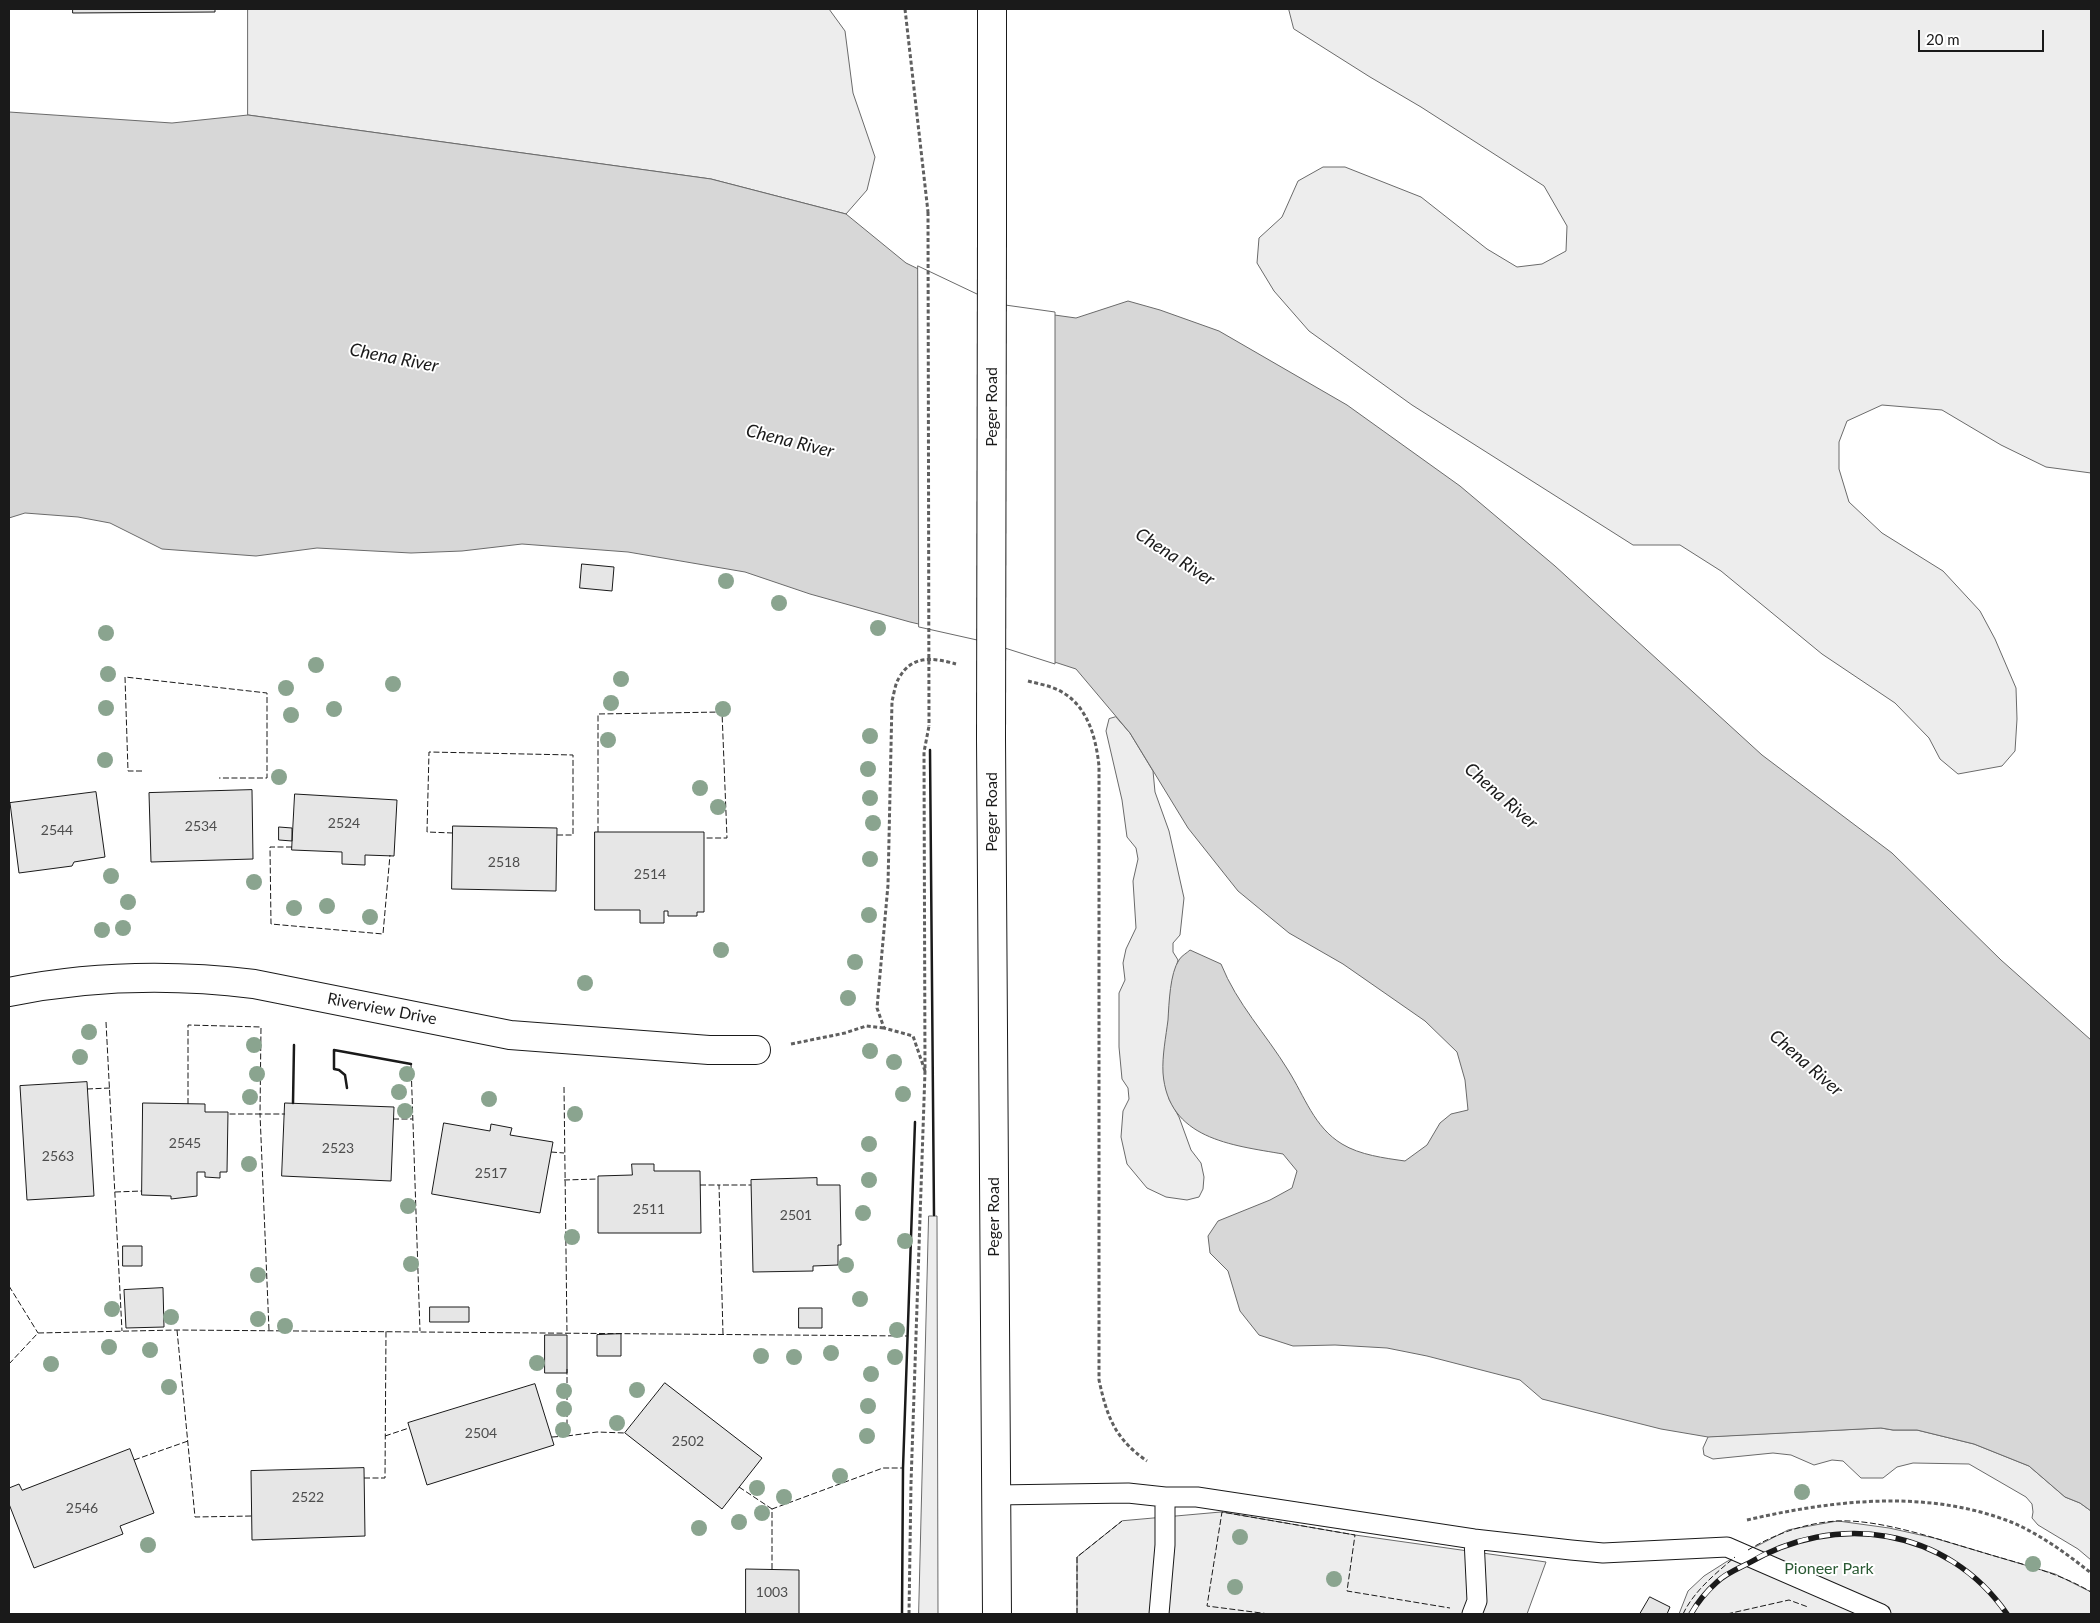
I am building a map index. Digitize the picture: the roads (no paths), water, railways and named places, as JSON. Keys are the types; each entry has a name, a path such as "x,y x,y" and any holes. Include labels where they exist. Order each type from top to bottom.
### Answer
{"main road":[{"name":"Peger Road","path":"992,9 992,738 997,1614"},
{"name":"Riverview Drive","path":"9,992 50,983 118,978 225,980 254,984 510,1035 709,1050 756,1050"}],"lane":[{"path":"996,1494 1128,1493 1165,1497 1197,1497 1474,1539 1602,1553 1727,1547 1881,1614"},
{"path":"1159,1614 1165,1544 1165,1497"},
{"path":"1472,1614 1477,1601 1474,1539"}],"water":[{"name":"Chena River","path":"9,112 172,123 248,115 711,179 846,214 906,263 997,307 1076,318 1128,301 1160,310 1219,331 1347,405 1460,486 1555,566 1762,755 1892,853 2001,960 2091,1040 2091,1511 2080,1503 2065,1497 2029,1466 1974,1444 1917,1430 1881,1428 1708,1437 1661,1429 1542,1399 1520,1380 1427,1356 1387,1348 1335,1345 1293,1346 1259,1335 1240,1311 1228,1271 1210,1253 1208,1236 1218,1221 1270,1200 1292,1188 1297,1171 1283,1154 1243,1147 1205,1135 1189,1125 1177,1112 1167,1095 1163,1066 1170,988 1180,959 1190,950 1221,964 1243,1006 1288,1070 1317,1120 1332,1137 1356,1151 1372,1156 1405,1161 1427,1145 1440,1123 1451,1114 1468,1110 1465,1080 1457,1052 1425,1021 1343,964 1289,933 1238,891 1188,828 1130,733 1076,669 987,640 910,622 810,594 745,572 628,552 522,544 462,551 411,553 317,548 256,556 162,549 110,523 78,517 25,513 9,518"}],"railway":[{"path":"1691,1614 1706,1593 1724,1577 1781,1547 1816,1537 1852,1534 1888,1536 1922,1546 1953,1562 1982,1585 2007,1614"}],"park label":[{"name":"Pioneer Park","path":"1829,1569"}]}
